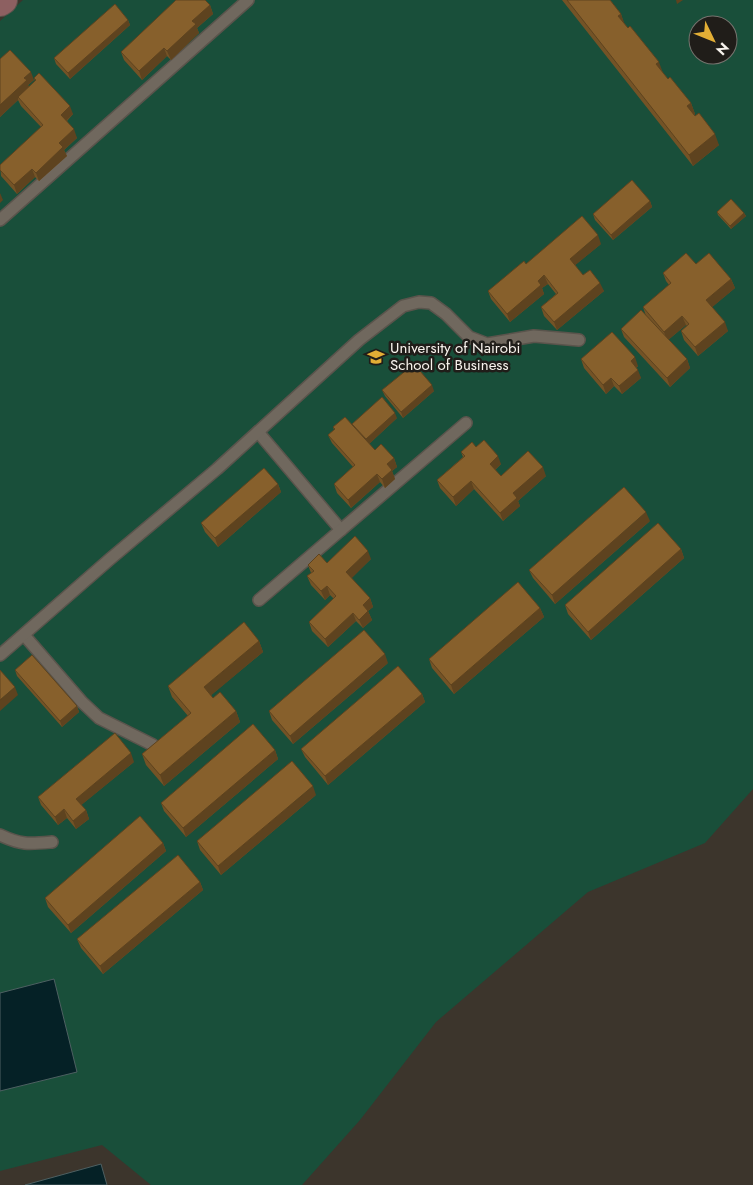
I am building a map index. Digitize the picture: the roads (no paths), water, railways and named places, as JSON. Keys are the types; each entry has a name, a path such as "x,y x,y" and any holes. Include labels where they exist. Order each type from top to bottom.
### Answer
{"lane":[{"path":"0,220 248,0"},
{"path":"0,655 110,559 218,469 359,340 403,306 419,302 431,303 446,314 469,336 487,344 534,336 579,340"},
{"path":"259,600 466,423"},
{"path":"258,432 341,530"},
{"path":"24,635 82,702 99,718 153,746"},
{"path":"0,835 28,844 52,842"}],"water":[{"path":"54,979 77,1072 0,1091 0,993"},
{"path":"101,1164 107,1185 25,1185"}],"place":[{"name":"University of Nairobi School of Business","path":"376,357"}]}
